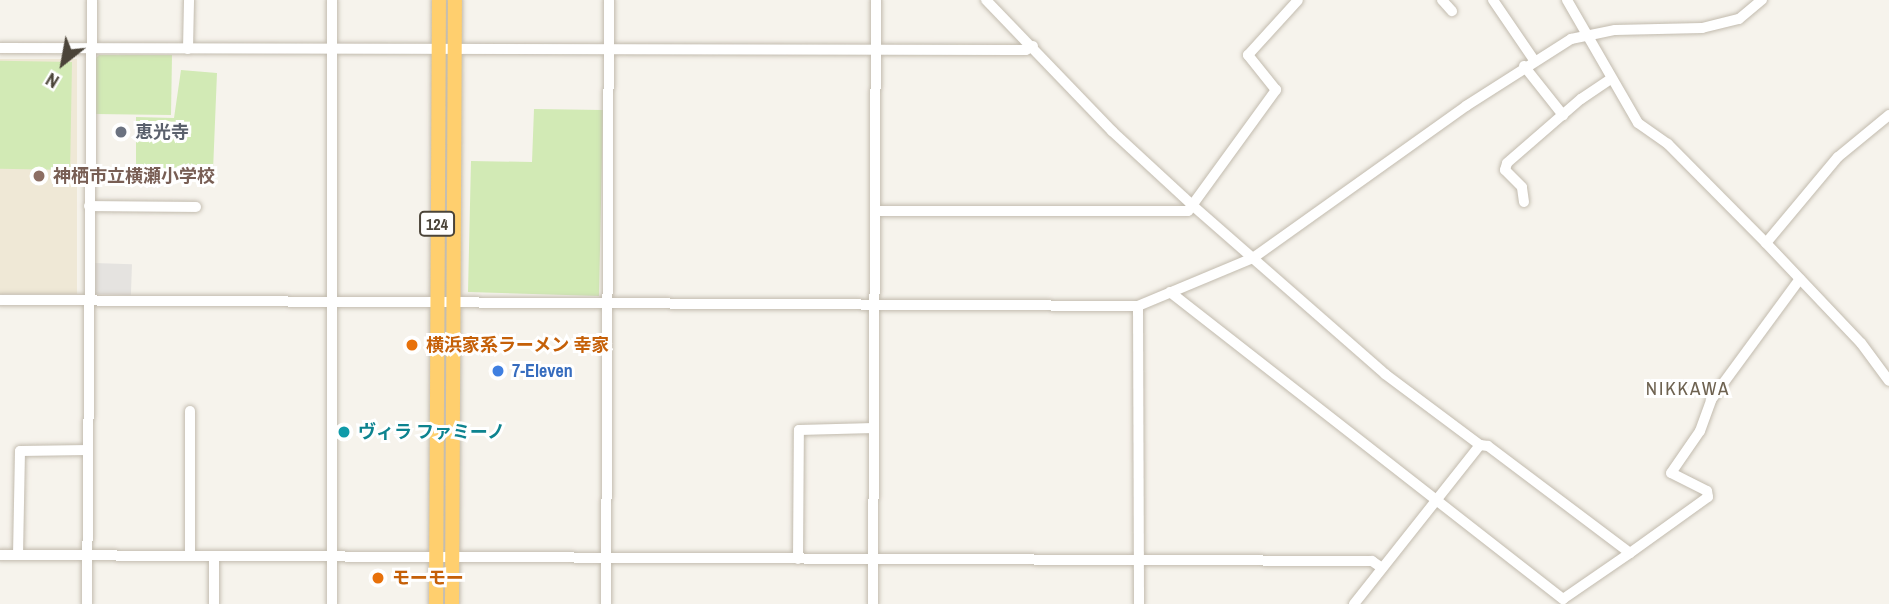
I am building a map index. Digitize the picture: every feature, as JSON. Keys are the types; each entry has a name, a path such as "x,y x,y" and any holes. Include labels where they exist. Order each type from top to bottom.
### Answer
{"highway":[{"name":"124","path":"436,604 439,0"},
{"name":"124","path":"452,604 455,0"}],"street":[{"path":"87,604 92,0"},
{"path":"188,48 189,0"},
{"path":"332,0 332,604"},
{"path":"606,604 609,0"},
{"path":"873,604 876,0"},
{"path":"986,0 1112,131 1385,374 1480,445 1488,446 1630,553"},
{"path":"875,211 1188,211 1276,90 1248,55 1298,0"},
{"path":"1442,0 1452,11"},
{"path":"1493,0 1534,60"},
{"path":"1567,0 1584,35 1638,123 1668,144 1766,243 1861,343 1889,381"},
{"path":"0,300 1138,306 1254,258 1524,66 1584,35 1702,28 1739,19 1762,0"},
{"path":"0,48 1026,50 1033,46"},
{"path":"1524,66 1563,115"},
{"path":"1524,201 1522,187 1504,170 1507,163 1563,115 1611,79"},
{"path":"1766,243 1838,157 1889,115"},
{"path":"89,206 196,207"},
{"path":"1170,292 1563,599 1708,496 1707,491 1671,473 1700,431 1711,400 1800,279"},
{"path":"1138,306 1139,604"},
{"path":"190,411 190,555"},
{"path":"798,559 799,430 874,428"},
{"path":"1354,604 1480,445"},
{"path":"18,555 20,451 88,450"},
{"path":"0,555 1372,561 1382,568"},
{"path":"214,556 214,604"}],"shaded area":[{"name":"神栖市立横瀬小学校","path":"0,59 77,59 77,294 0,294"},
{"path":"94,263 132,264 131,295 93,294"}],"green space":[{"path":"99,55 172,55 171,115 95,114 95,59"},
{"path":"0,61 72,62 70,170 0,169"},
{"path":"181,70 217,73 213,171 136,169 136,117 174,118"},
{"path":"534,109 603,110 599,296 468,292 471,161 532,162"}],"place":[{"name":"恵光寺","path":"121,132"},
{"name":"神栖市立横瀬小学校","path":"39,176"},
{"name":"横浜家系ラーメン 幸家","path":"412,345"},
{"name":"7-Eleven","path":"498,371"},
{"name":"ヴィラ ファミーノ","path":"344,432"},
{"name":"モーモー","path":"378,578"}],"district":[{"name":"NIKKAWA","path":"1688,389"}]}
